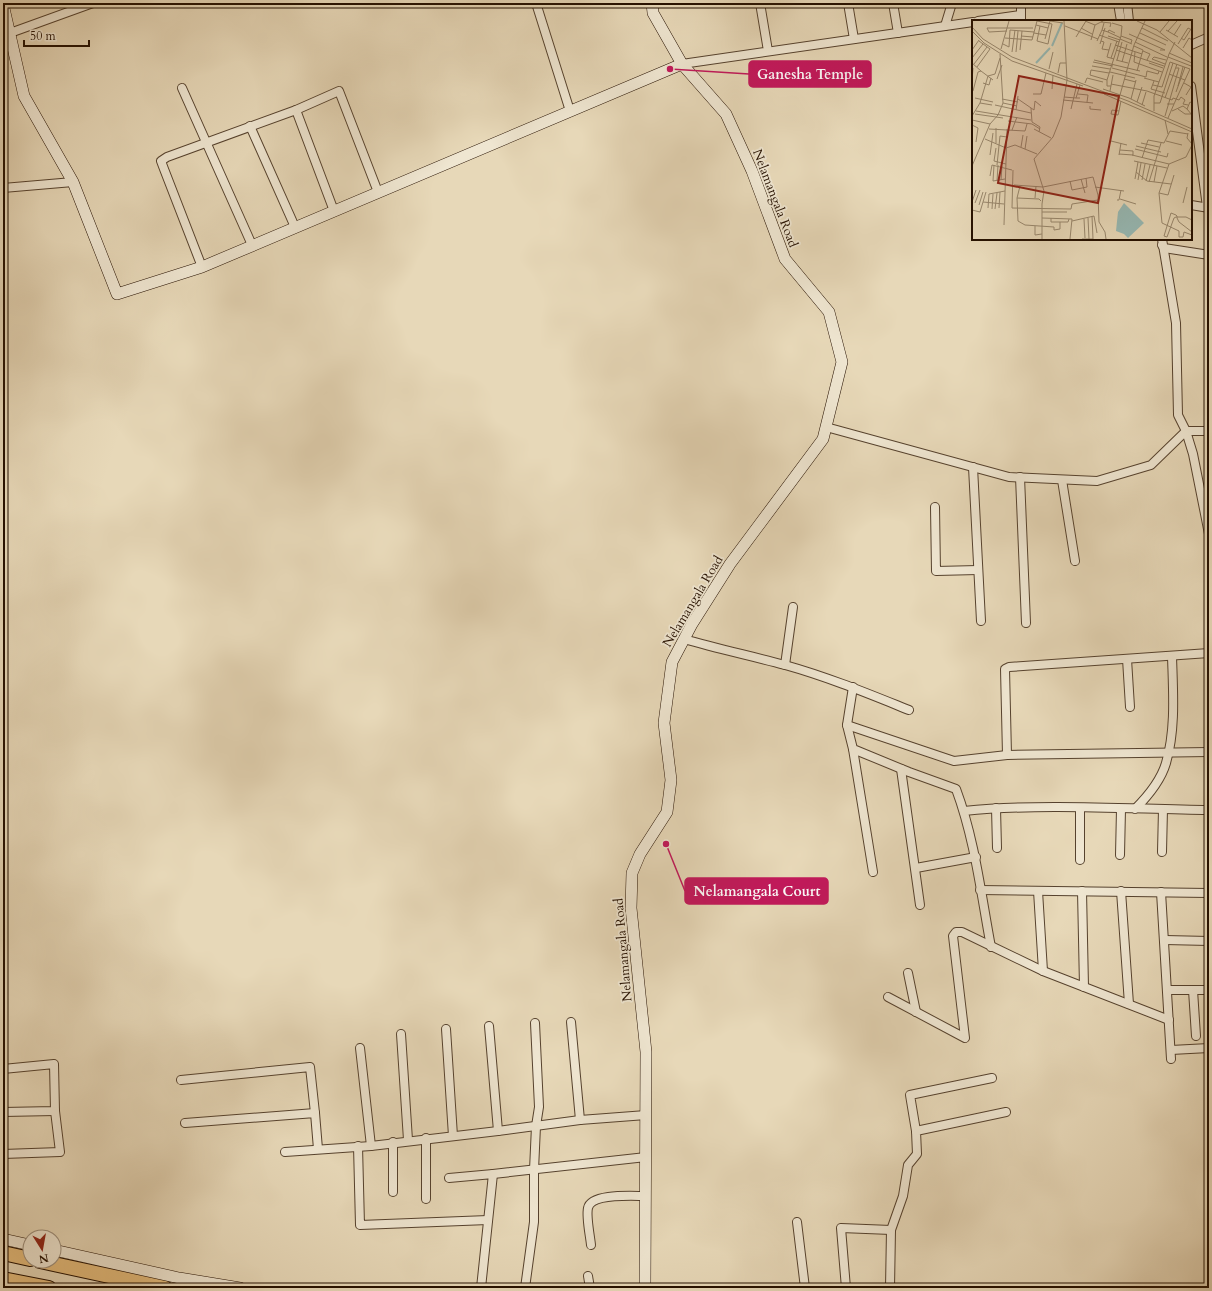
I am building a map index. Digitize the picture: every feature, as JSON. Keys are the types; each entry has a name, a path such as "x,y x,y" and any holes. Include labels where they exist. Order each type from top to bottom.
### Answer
{"highway":[{"path":"3,1253 22,1257"},
{"path":"62,1266 165,1288"},
{"path":"3,1279 49,1288"}],"main road":[{"name":"Nelamangala Road","path":"646,1288 646,1052 631,908 632,873 640,854 666,812 671,780 664,723 672,662 684,639 730,564 823,439 842,362 829,312 785,259 752,171 726,114 682,64 653,13 652,3"},
{"path":"3,4 24,96 73,182 117,294 202,267 682,64"},
{"path":"3,1239 22,1243"},
{"path":"62,1252 179,1278 240,1288"}],"street":[{"path":"10,33 93,3"},
{"path":"536,3 570,111"},
{"path":"760,3 768,51"},
{"path":"848,3 854,39"},
{"path":"893,3 898,33"},
{"path":"946,26 952,3"},
{"path":"992,20 1021,18 1021,3"},
{"path":"1118,3 1121,20"},
{"path":"1127,3 1129,20"},
{"path":"682,64 972,22"},
{"path":"1192,44 1209,36"},
{"path":"182,88 252,246"},
{"path":"202,267 161,161 167,157 296,110 339,91 378,192"},
{"path":"1192,93 1208,208 1192,205"},
{"path":"296,110 334,211"},
{"path":"250,126 295,228"},
{"path":"3,188 73,182"},
{"path":"1159,240 1164,248 1209,255"},
{"path":"1162,240 1176,323 1178,415 1186,431 1209,534"},
{"path":"826,427 1009,477 1096,481 1150,466 1186,431 1209,431"},
{"path":"973,467 981,621"},
{"path":"1020,477 1026,623"},
{"path":"1062,480 1075,561"},
{"path":"935,507 936,571 978,570"},
{"path":"785,665 793,607"},
{"path":"684,639 730,653 785,665 853,687 909,710"},
{"path":"1007,755 1005,669 1009,667 1209,653"},
{"path":"1135,809 1146,798 1166,765 1174,707 1172,656"},
{"path":"1127,659 1130,707"},
{"path":"853,687 848,725 873,872"},
{"path":"848,725 954,761 1007,755 1209,752"},
{"path":"853,749 901,769 956,789 964,811 976,857 980,890 991,947"},
{"path":"901,769 920,905"},
{"path":"964,811 996,808 1209,810"},
{"path":"996,808 998,848"},
{"path":"1080,808 1080,860"},
{"path":"1120,855 1122,809"},
{"path":"1162,852 1163,809"},
{"path":"916,868 976,857"},
{"path":"980,890 1209,893"},
{"path":"1038,891 1043,971"},
{"path":"1082,891 1084,987"},
{"path":"1121,891 1129,1004"},
{"path":"1161,892 1171,1059"},
{"path":"888,997 965,1038 953,936 956,932 962,932 1043,971 1169,1020"},
{"path":"1165,940 1209,941"},
{"path":"908,973 916,1012"},
{"path":"1167,990 1209,990"},
{"path":"1193,990 1196,1036"},
{"path":"571,1022 580,1120"},
{"path":"525,1288 534,1222 534,1170 536,1126 539,1107 535,1023"},
{"path":"489,1026 498,1132"},
{"path":"446,1029 453,1136"},
{"path":"402,1034 408,1140"},
{"path":"360,1048 371,1146"},
{"path":"1171,1050 1209,1048"},
{"path":"3,1068 54,1064 55,1111 60,1152 3,1154"},
{"path":"181,1080 310,1067 318,1150"},
{"path":"890,1288 891,1230 903,1196 908,1164 917,1154 916,1131 910,1096 992,1078"},
{"path":"3,1112 55,1111"},
{"path":"916,1131 1006,1112"},
{"path":"185,1123 315,1113"},
{"path":"285,1152 371,1146 426,1138 498,1132 580,1120 646,1115"},
{"path":"426,1138 426,1199"},
{"path":"393,1142 393,1192"},
{"path":"358,1146 360,1225 488,1220"},
{"path":"449,1178 646,1157"},
{"path":"481,1288 493,1174"},
{"path":"591,1245 588,1208 591,1201 598,1198 645,1196"},
{"path":"797,1222 805,1288"},
{"path":"846,1288 841,1228 891,1230"},
{"path":"588,1276 590,1288"}],"place":[{"name":"Ganesha Temple","path":"670,69"},
{"name":"Nelamangala Court","path":"666,844"}]}
